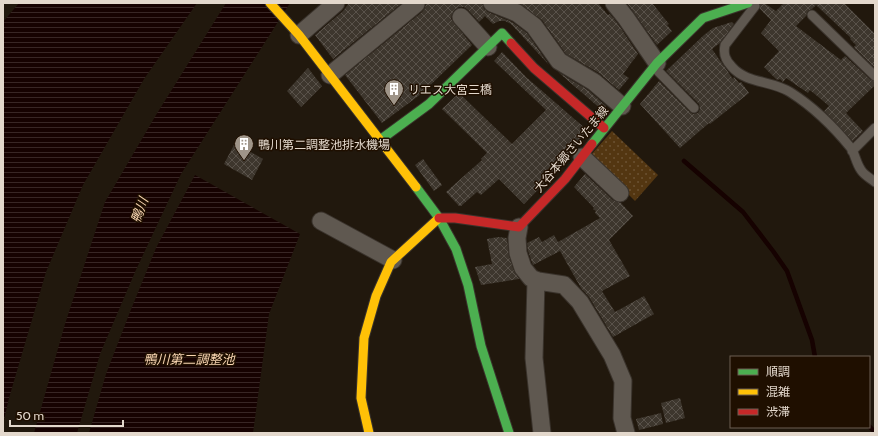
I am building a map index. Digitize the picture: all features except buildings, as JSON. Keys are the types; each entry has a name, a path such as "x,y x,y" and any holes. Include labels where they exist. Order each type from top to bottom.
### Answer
{"street":[{"path":"270,3 297,32 380,140 439,218 456,248 468,285 481,346 509,433"},
{"path":"297,32 318,3"},
{"path":"297,32 336,3"},
{"path":"330,75 416,4 415,3"},
{"path":"492,3 518,13 534,26 559,61 594,82 622,106"},
{"path":"614,3 626,18 655,65"},
{"name":"大谷本郷さいたま線","path":"519,227 565,179 655,65 703,18 748,3"},
{"path":"461,17 488,47"},
{"path":"380,140 429,104 502,33 534,68 604,128"},
{"path":"582,157 620,193"},
{"path":"369,433 361,398 364,338 376,296 391,262 439,218 455,218 519,227 517,238 518,253 523,268 531,278 564,285 580,302 612,355 623,381 622,418 626,433"},
{"path":"321,221 393,260"},
{"path":"536,280 534,358 542,433"}],"lane":[{"path":"757,3 725,45 723,52 726,61 736,72 749,79 788,91 805,102 829,124 852,150 861,170 875,182"},
{"path":"812,15 875,76"},
{"path":"655,65 694,108"},
{"path":"852,150 875,128"}],"shaded area":[{"path":"612,131 658,175 635,201 590,156"}],"water":[{"path":"19,3 197,3 144,79 83,185 46,272 9,398 3,424 3,22"},
{"name":"鴨川","path":"226,3 290,3 181,174 135,272 100,354 77,433 34,433 65,324 105,202 156,115"},
{"name":"鴨川第二調整池","path":"195,175 300,234 269,314 253,433 89,433 106,374 156,248"}],"waterway":[{"path":"684,161 743,212 787,271 812,340 815,356"},
{"path":"870,427 875,432"}],"traffic: fast":[{"path":"592,144 657,63 703,18 748,3"},
{"path":"380,140 429,104 502,33 511,43"},
{"path":"416,187 439,218 456,249 468,285 481,346 509,433"}],"traffic: slow":[{"path":"270,3 299,35 416,187"},
{"path":"369,433 361,398 364,338 376,296 391,262 439,218"}],"traffic: jam":[{"path":"511,43 534,68 604,128"},
{"path":"439,218 455,218 519,227 565,179 592,144"}],"place":[{"name":"リエス大宮三橋","path":"394,106"},
{"name":"鴨川第二調整池排水機場","path":"244,161"}]}
